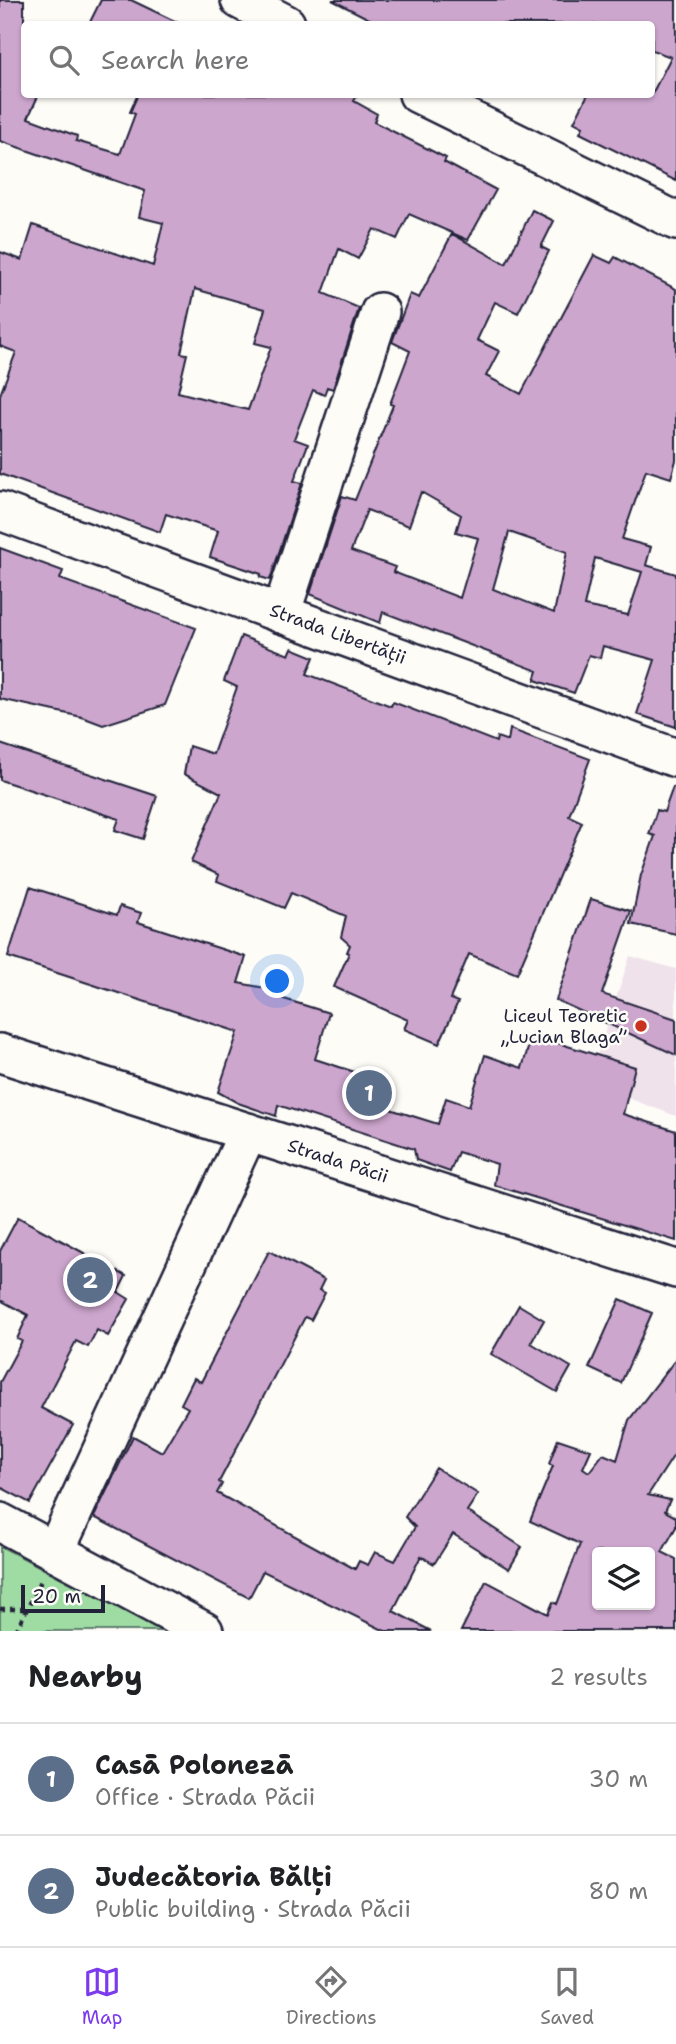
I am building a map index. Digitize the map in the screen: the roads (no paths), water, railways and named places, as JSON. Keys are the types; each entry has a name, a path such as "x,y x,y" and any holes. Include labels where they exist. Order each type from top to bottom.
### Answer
{"street":[{"path":"240,0 280,21"},
{"path":"426,98 676,221"},
{"path":"281,614 380,312"},
{"name":"Strada Libertății","path":"0,510 676,758"},
{"name":"Strada Păcii","path":"0,1052 676,1269"},
{"path":"55,1552 248,1132"},
{"path":"0,1522 204,1631"}],"place":[{"name":"Liceul Teoretic „Lucian Blaga”","path":"641,1026"},
{"name":"Casā Polonezā","path":"369,1093"},
{"name":"Judecătoria Bălți","path":"90,1280"}]}
